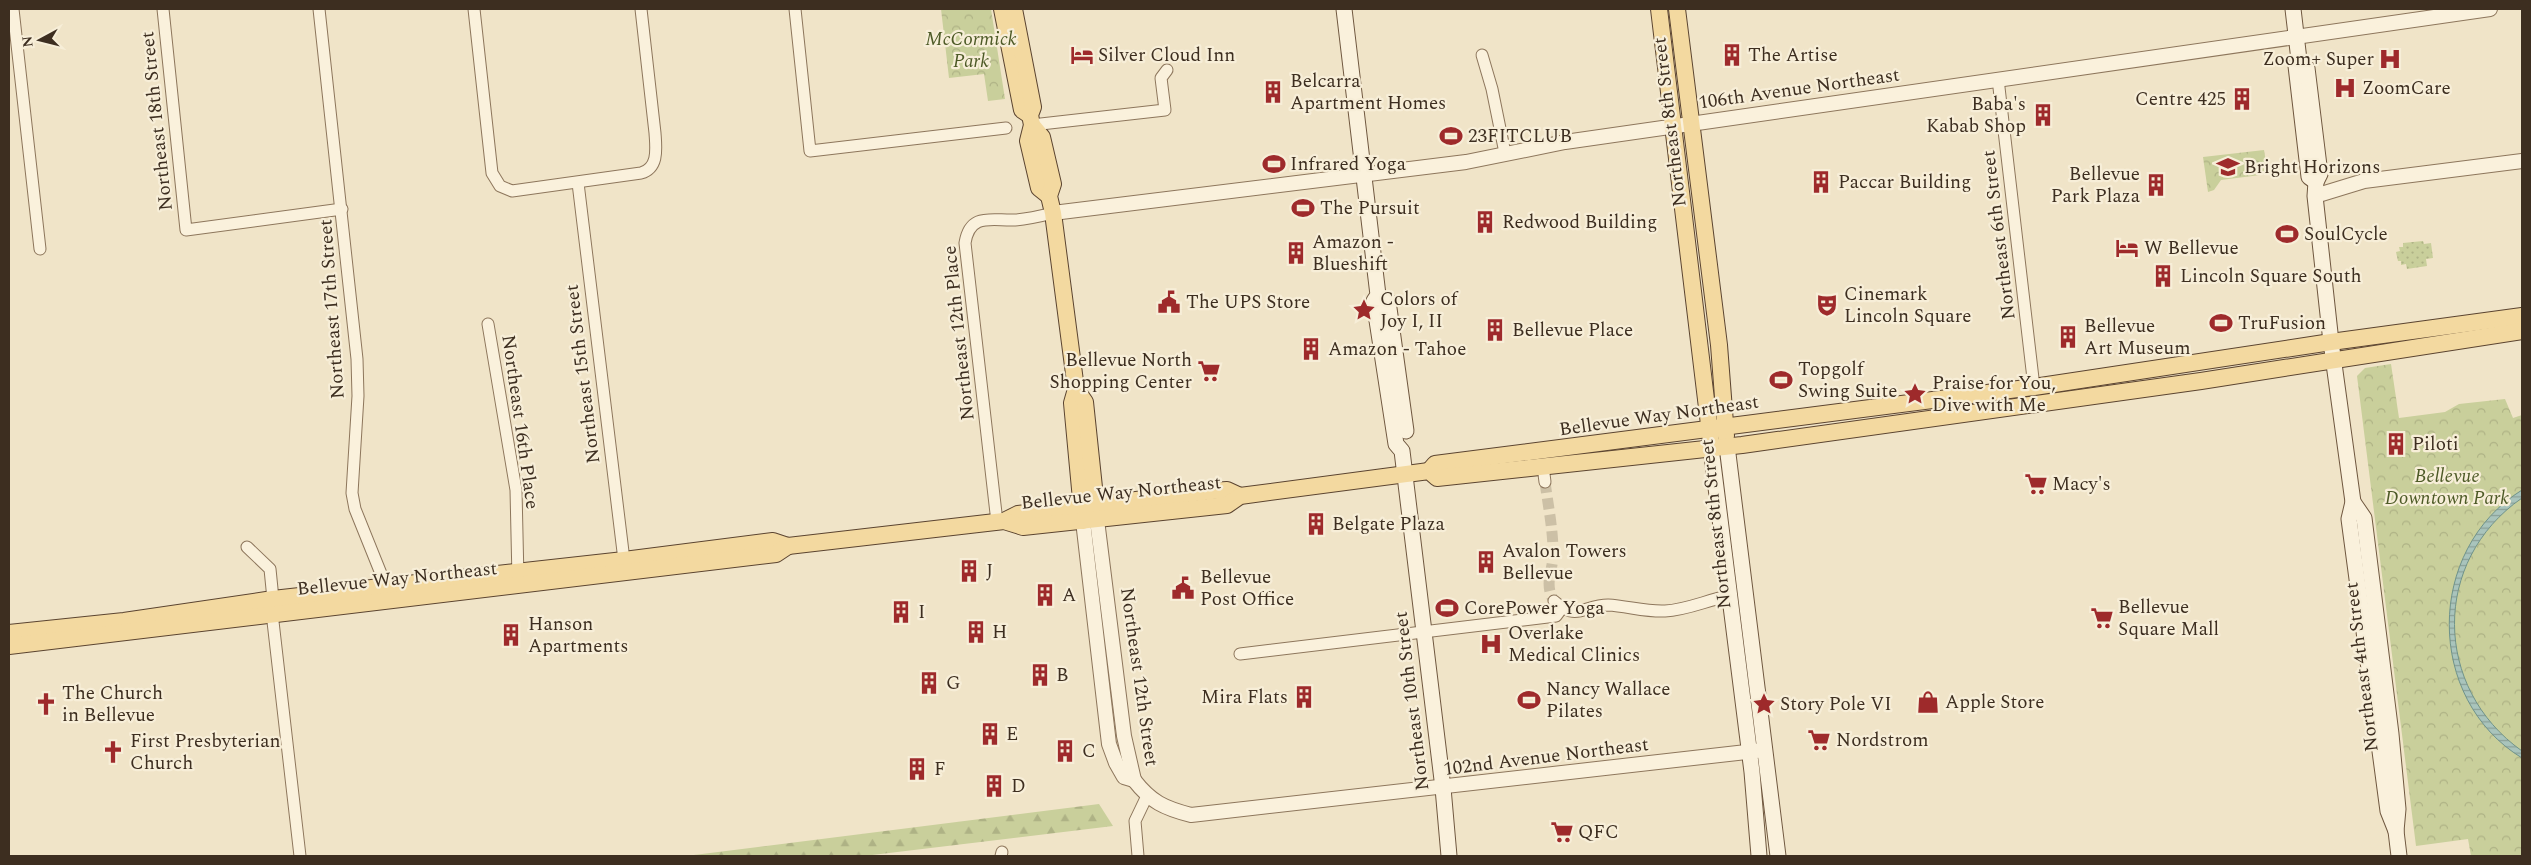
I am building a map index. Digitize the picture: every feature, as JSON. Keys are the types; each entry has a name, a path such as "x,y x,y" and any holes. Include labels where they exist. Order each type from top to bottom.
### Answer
{"main road":[{"path":"1002,9 1022,110 1031,120"},
{"name":"Northeast 12th Street","path":"1014,9 1033,108 1028,141 1039,188 1049,196 1053,214 1076,389 1072,403 1089,513"},
{"name":"Northeast 10th Street","path":"1344,9 1362,175 1378,294 1374,301 1396,444 1402,451 1444,788 1449,856"},
{"name":"Northeast 8th Street","path":"1659,9 1672,126 1717,428 1729,596 1749,752 1759,856"},
{"name":"Northeast 8th Street","path":"1677,9 1719,345 1717,428"},
{"name":"Northeast 4th Street","path":"2293,9 2299,60 2307,68 2320,174 2315,189 2330,342 2353,502 2349,519 2388,811 2396,831 2399,856"},
{"name":"Northeast 10th Street","path":"1378,294 1388,301 1406,431"},
{"name":"Bellevue Way Northeast","path":"9,633 518,579 776,554 788,546 1000,522 1018,514 1089,513 1226,490 1240,496 1429,471 1435,464 1946,399 2330,342 2522,316"},
{"name":"Bellevue Way Northeast","path":"1429,471 1438,478 1544,474 1719,447 2333,361 2522,331"},
{"path":"1894,424 1907,416 1944,407 1946,399"},
{"name":"Northeast 8th Street","path":"1719,447 1778,856"},
{"name":"Bellevue Way Northeast","path":"518,579 624,560 773,540 788,546"},
{"path":"9,646 91,638 249,616 272,606"},
{"path":"91,638 103,628 124,621"},
{"path":"1754,796 1760,804 1767,856"}],"street":[{"path":"13,9 40,249"},
{"name":"Northeast 18th Street","path":"163,9 186,230 342,210"},
{"name":"Northeast 17th Street","path":"319,9 357,359 358,396 352,493 355,509 389,594"},
{"path":"474,9 492,172 500,186 512,191 641,173 646,172 654,163 655,133 641,9"},
{"path":"795,9 810,151 1006,128"},
{"name":"106th Avenue Northeast","path":"1053,214 1466,162 1506,153 1672,126 2490,9"},
{"path":"1482,55 1492,89 1506,153"},
{"path":"1031,120 1165,110 1162,78 1167,70"},
{"name":"Northeast 6th Street","path":"1998,80 2034,387"},
{"path":"2315,189 2522,161"},
{"name":"Northeast 15th Street","path":"578,183 624,560"},
{"name":"Northeast 12th Place","path":"1000,522 966,243 967,234 976,222 984,220 1014,220 1053,214"},
{"name":"Northeast 16th Place","path":"488,324 516,490 518,579"},
{"name":"Northeast 10th Street","path":"1402,451 1408,444 1406,431"},
{"name":"Northeast 12th Street","path":"1089,513 1124,736 1134,780 1124,777 1109,744 1097,643 1089,513"},
{"path":"247,547 270,569 272,606 300,856"},
{"path":"1240,654 1556,616 1558,605 1580,612 1610,605 1636,610 1666,611 1729,596"},
{"path":"1097,643 1105,656 1112,693 1120,701"},
{"name":"102nd Avenue Northeast","path":"1134,780 1146,796 1171,810 1191,815 1444,788 1764,750"},
{"path":"1138,856 1135,820 1146,796"}],"green space":[{"name":"McCormick Park","path":"941,9 991,9 1005,99 988,101 984,74 949,78"},
{"name":"Bright Horizons","path":"2264,150 2268,174 2221,180 2214,190 2208,192 2203,157"},
{"path":"2423,241 2424,244 2431,243 2433,258 2426,259 2427,266 2407,269 2406,264 2401,265 2396,252 2400,251 2399,247 2403,247 2403,243"},
{"name":"Bellevue Downtown Park","path":"2391,364 2399,418 2445,412 2459,404 2505,399 2513,418 2522,415 2522,856 2471,856 2468,839 2416,846 2357,376 2365,368"},
{"path":"1099,804 1113,826 864,856 686,856"}],"water":[{"path":"2522,490 2522,498 2492,524 2471,555 2459,589 2454,624 2459,660 2472,694 2493,725 2522,751 2522,758 2490,732 2467,700 2454,663 2449,624 2454,586 2467,549 2490,516"}],"tunnel":[{"path":"1545,482 1553,543 1549,588 1554,601"}],"place":[{"name":"Silver Cloud Inn","path":"1082,55"},
{"name":"The Artise","path":"1732,55"},
{"name":"Zoom+ Super","path":"2390,59"},
{"name":"ZoomCare","path":"2345,88"},
{"name":"Belcarra Apartment Homes","path":"1273,92"},
{"name":"Centre 425","path":"2242,99"},
{"name":"Baba's Kabab Shop","path":"2043,115"},
{"name":"23FITCLUB","path":"1451,136"},
{"name":"Infrared Yoga","path":"1274,164"},
{"name":"Bright Horizons","path":"2228,167"},
{"name":"Paccar Building","path":"1821,182"},
{"name":"Bellevue Park Plaza","path":"2156,185"},
{"name":"The Pursuit","path":"1303,208"},
{"name":"Redwood Building","path":"1485,222"},
{"name":"SoulCycle","path":"2287,234"},
{"name":"W Bellevue","path":"2127,248"},
{"name":"Amazon - Blueshift","path":"1296,253"},
{"name":"Lincoln Square South","path":"2163,276"},
{"name":"The UPS Store","path":"1169,302"},
{"name":"Cinemark Lincoln Square","path":"1827,305"},
{"name":"Colors of Joy I, II","path":"1364,310"},
{"name":"TruFusion","path":"2221,323"},
{"name":"Bellevue Place","path":"1495,330"},
{"name":"Bellevue Art Museum","path":"2068,337"},
{"name":"Amazon - Tahoe","path":"1311,349"},
{"name":"Bellevue North Shopping Center","path":"1209,371"},
{"name":"Topgolf Swing Suite","path":"1781,380"},
{"name":"Praise for You, Dive with Me","path":"1915,394"},
{"name":"Piloti","path":"2396,444"},
{"name":"Macy's","path":"2036,484"},
{"name":"Belgate Plaza","path":"1316,524"},
{"name":"Avalon Towers Bellevue","path":"1486,562"},
{"name":"J","path":"969,571"},
{"name":"Bellevue Post Office","path":"1183,588"},
{"name":"A","path":"1045,595"},
{"name":"CorePower Yoga","path":"1447,608"},
{"name":"I","path":"901,612"},
{"name":"Bellevue Square Mall","path":"2102,618"},
{"name":"H","path":"976,632"},
{"name":"Hanson Apartments","path":"511,635"},
{"name":"Overlake Medical Clinics","path":"1491,644"},
{"name":"B","path":"1040,675"},
{"name":"G","path":"929,683"},
{"name":"Mira Flats","path":"1304,697"},
{"name":"Nancy Wallace Pilates","path":"1529,700"},
{"name":"Apple Store","path":"1928,702"},
{"name":"The Church in Bellevue","path":"46,704"},
{"name":"Story Pole VI","path":"1764,704"},
{"name":"E","path":"990,734"},
{"name":"Nordstrom","path":"1819,740"},
{"name":"C","path":"1065,751"},
{"name":"First Presbyterian Church","path":"113,752"},
{"name":"F","path":"917,769"},
{"name":"D","path":"994,786"},
{"name":"QFC","path":"1562,832"}]}
